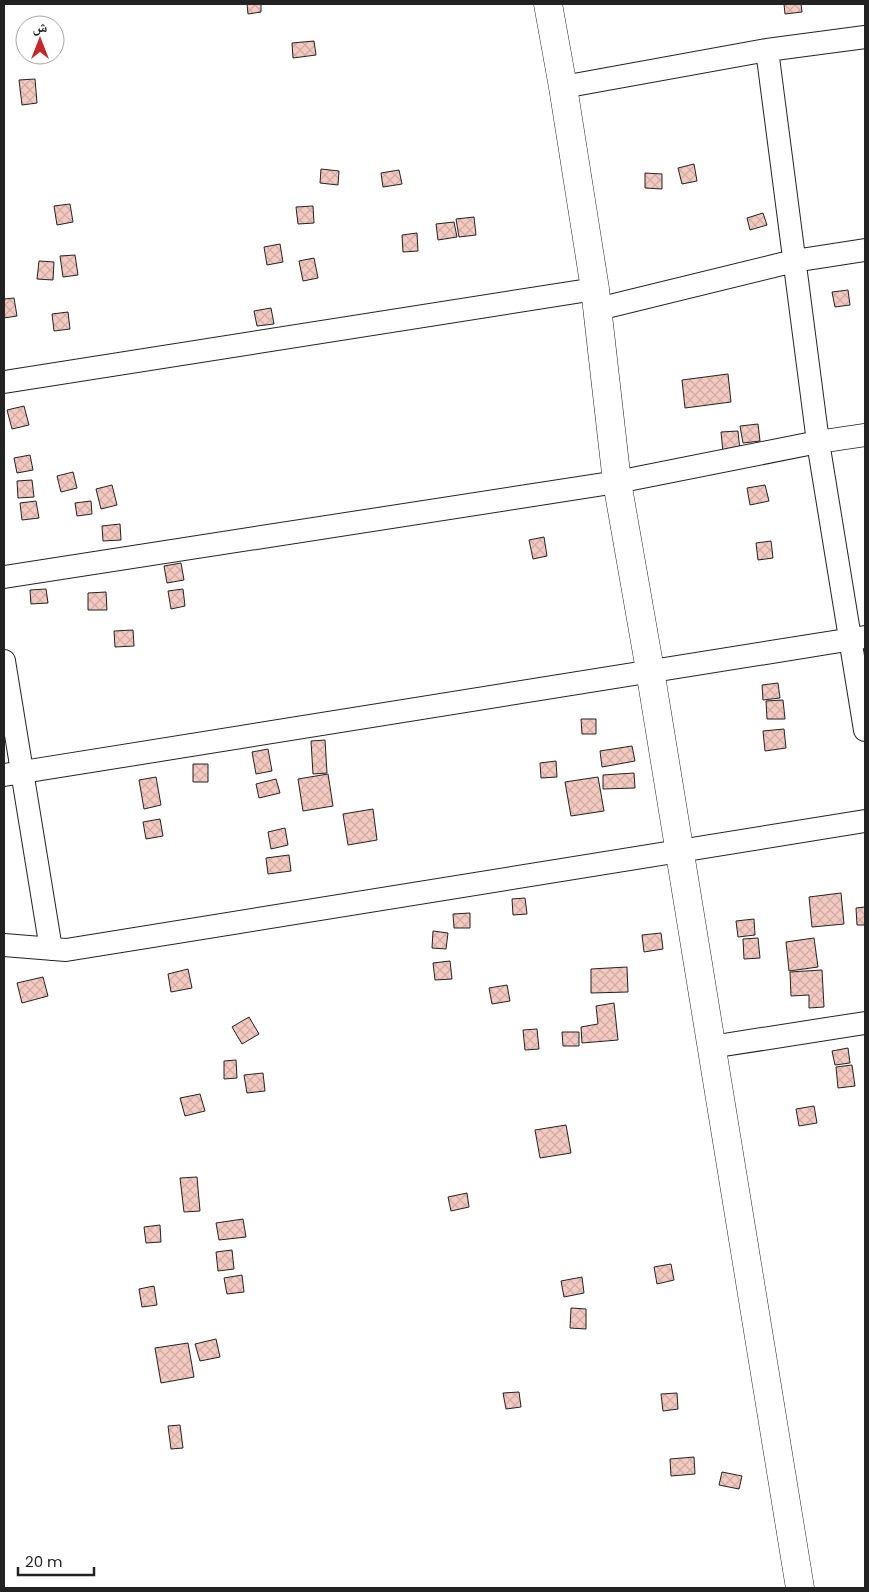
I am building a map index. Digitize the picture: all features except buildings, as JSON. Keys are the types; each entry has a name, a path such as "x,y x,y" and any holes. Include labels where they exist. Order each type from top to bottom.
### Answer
{"main road":[{"path":"548,4 596,299 617,482 680,851 800,1588"}],"street":[{"path":"563,87 767,50 865,37"},
{"path":"767,50 818,442 858,638 865,730"},
{"path":"4,382 596,299 794,261 865,250"},
{"path":"4,577 617,482 818,442 865,435"},
{"path":"13,774 858,638"},
{"path":"4,661 13,774 51,949"},
{"path":"4,945 66,950 865,821"},
{"path":"711,1047 865,1023"}]}
